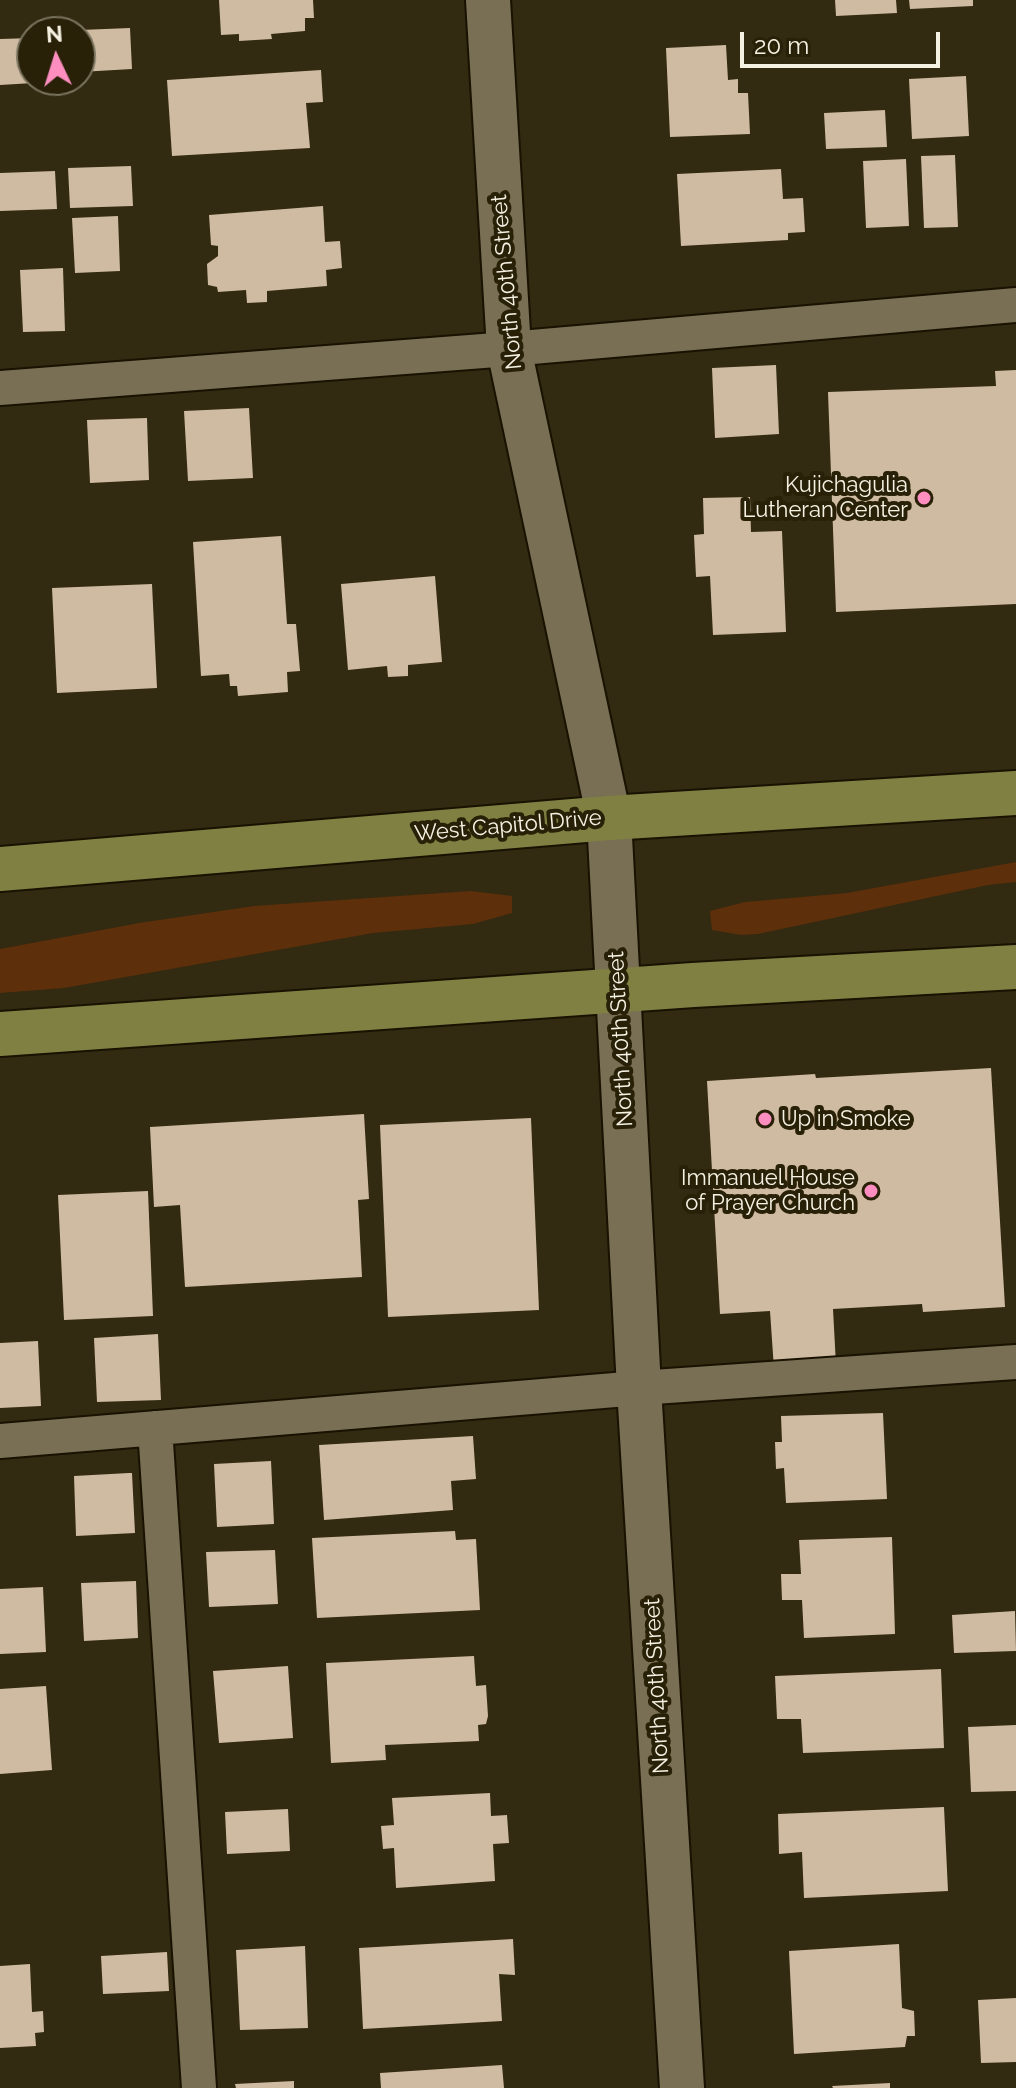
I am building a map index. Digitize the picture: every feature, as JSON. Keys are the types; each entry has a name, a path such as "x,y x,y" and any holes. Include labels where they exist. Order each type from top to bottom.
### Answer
{"main road":[{"name":"West Capitol Drive","path":"0,869 609,818 1016,793"},
{"path":"0,1034 1016,967"}],"street":[{"name":"North 40th Street","path":"488,0 509,349 609,818 639,1388 682,2088"}],"lane":[{"path":"0,388 509,349 1016,305"},
{"path":"0,1441 639,1388 1016,1362"},
{"path":"155,1428 199,2088"}],"shaded area":[{"path":"1016,862 1016,882 988,885 758,934 741,935 712,930 710,911 745,902 847,893"},
{"path":"471,891 512,896 512,913 473,924 373,933 64,988 0,993 0,949 139,923 254,906"}],"building":[{"path":"219,0 313,0 314,18 305,18 305,31 271,34 272,39 239,41 239,34 221,35"},
{"path":"835,0 896,0 897,13 836,16"},
{"path":"909,0 973,0 973,6 910,9"},
{"path":"130,28 132,69 96,71 96,29"},
{"path":"16,38 16,84 0,85 0,39"},
{"path":"726,45 728,80 738,79 738,93 748,93 750,134 670,137 666,48"},
{"path":"321,70 323,102 306,103 310,148 172,156 167,80"},
{"path":"966,76 969,136 912,139 909,79"},
{"path":"885,110 887,147 826,149 824,113"},
{"path":"955,155 958,227 924,228 921,156"},
{"path":"906,159 909,226 866,228 863,161"},
{"path":"131,166 133,206 70,208 68,168"},
{"path":"781,169 783,199 803,198 805,232 788,233 788,240 681,246 677,174"},
{"path":"55,171 57,209 0,211 0,173"},
{"path":"323,206 325,242 340,241 342,268 326,270 327,286 267,291 267,302 247,303 246,290 218,292 217,287 208,285 207,264 218,256 218,246 211,245 209,215"},
{"path":"118,216 120,271 75,273 72,218"},
{"path":"63,268 65,331 23,332 20,270"},
{"path":"776,365 779,434 715,438 712,368"},
{"name":"Kujichagulia Lutheran Center","path":"1016,370 1016,604 836,612 828,392 996,386 995,371"},
{"path":"249,408 253,478 188,481 184,411"},
{"path":"147,418 149,480 90,483 87,420"},
{"path":"750,497 751,532 782,531 786,632 713,635 710,576 696,577 694,535 704,534 703,498"},
{"path":"281,536 287,624 296,624 300,671 287,672 288,692 238,696 237,686 230,686 229,674 201,676 193,542"},
{"path":"435,576 442,662 408,665 408,676 388,677 387,666 348,670 341,584"},
{"path":"152,584 157,688 57,693 52,588"},
{"path":"991,1068 1005,1307 923,1312 922,1304 833,1309 836,1365 774,1369 770,1311 720,1314 707,1081"},
{"path":"364,1114 369,1199 358,1200 362,1277 185,1287 180,1205 154,1207 150,1127"},
{"path":"531,1118 539,1310 388,1317 380,1125"},
{"path":"148,1191 153,1316 64,1320 58,1195"},
{"path":"158,1334 161,1400 97,1402 94,1338"},
{"path":"38,1341 41,1406 0,1408 0,1343"},
{"path":"883,1413 887,1499 786,1503 784,1468 776,1469 775,1442 782,1442 781,1416"},
{"path":"473,1436 476,1479 451,1481 453,1510 324,1520 319,1445"},
{"path":"271,1461 274,1524 217,1527 214,1464"},
{"path":"132,1473 135,1533 76,1536 74,1476"},
{"path":"455,1531 456,1540 476,1539 480,1610 317,1618 312,1538"},
{"path":"892,1537 895,1634 804,1638 802,1600 782,1600 781,1574 801,1574 799,1540"},
{"path":"275,1550 278,1604 209,1607 206,1552"},
{"path":"136,1581 138,1638 84,1641 81,1583"},
{"path":"43,1587 46,1652 0,1654 0,1589"},
{"path":"1015,1611 1016,1651 954,1653 952,1615"},
{"path":"474,1656 476,1686 486,1685 488,1716 486,1724 478,1725 479,1741 385,1745 386,1760 331,1763 326,1663"},
{"path":"288,1666 293,1738 219,1743 213,1671"},
{"path":"941,1669 944,1748 803,1753 801,1719 777,1719 775,1676"},
{"path":"46,1686 52,1770 0,1774 0,1689"},
{"path":"1016,1725 1016,1791 971,1792 968,1727"},
{"path":"490,1793 491,1816 507,1815 509,1843 493,1844 495,1881 396,1888 394,1848 383,1849 381,1826 394,1825 392,1798"},
{"path":"944,1807 948,1891 804,1898 802,1852 779,1854 778,1814"},
{"path":"288,1809 290,1851 227,1854 225,1812"},
{"path":"513,1939 515,1975 499,1974 502,2021 363,2029 359,1948"},
{"path":"899,1944 902,2008 914,2011 915,2036 907,2036 905,2047 794,2054 789,1951"},
{"path":"305,1946 308,2028 240,2030 236,1950"},
{"path":"167,1952 169,1991 103,1994 101,1956"},
{"path":"30,1964 32,2012 43,2011 44,2032 35,2033 36,2046 0,2048 0,1966"},
{"path":"1016,1998 1016,2062 981,2063 978,2000"},
{"path":"502,2065 504,2088 381,2088 380,2073"},
{"path":"294,2081 294,2088 236,2088 235,2084"},
{"path":"890,2083 890,2088 832,2086"}],"place":[{"name":"Kujichagulia Lutheran Center","path":"924,498"},
{"name":"Up in Smoke","path":"765,1119"},
{"name":"Immanuel House of Prayer Church","path":"871,1191"}]}
